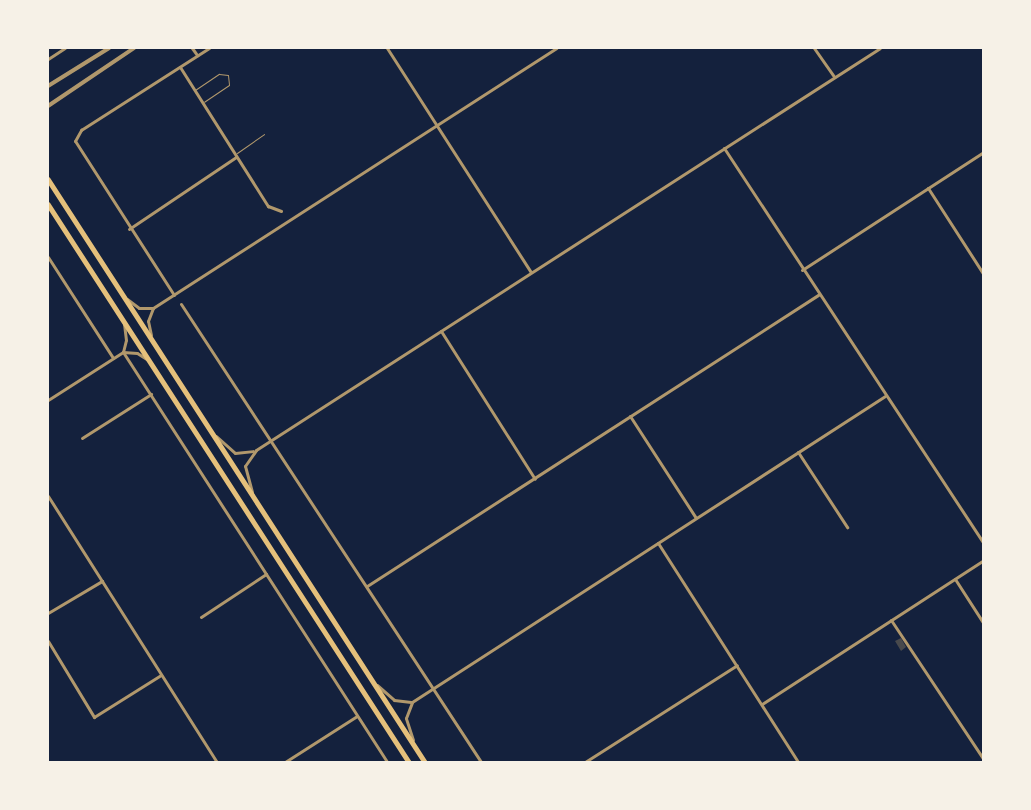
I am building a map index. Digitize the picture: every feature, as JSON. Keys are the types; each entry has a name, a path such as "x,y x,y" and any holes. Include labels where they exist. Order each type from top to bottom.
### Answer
{"main road":[{"path":"48,179 424,762"},
{"path":"48,204 409,762"}],"street":[{"path":"48,59 65,48"},
{"path":"48,86 108,48"},
{"path":"48,106 134,48"},
{"path":"192,48 197,55"},
{"path":"174,295 76,144 76,135 209,48"},
{"path":"387,48 532,272"},
{"path":"121,293 139,308 153,308 557,48"},
{"path":"814,48 834,77"},
{"path":"209,429 236,453 256,450 880,48"},
{"path":"180,67 270,209 281,211"},
{"path":"724,148 818,295 984,544"},
{"path":"802,270 984,152"},
{"path":"130,229 236,155"},
{"path":"928,188 984,276"},
{"path":"48,257 113,358"},
{"path":"366,586 535,479 818,295"},
{"path":"181,304 269,442 481,762"},
{"path":"153,308 148,324 155,346"},
{"path":"123,320 126,334 123,352 387,762"},
{"path":"440,331 535,479"},
{"path":"48,400 123,352 137,353 149,360"},
{"path":"82,438 151,394"},
{"path":"417,751 406,718 412,702 885,396"},
{"path":"630,416 696,518"},
{"path":"255,500 245,466 256,450"},
{"path":"798,452 847,527"},
{"path":"48,496 217,762"},
{"path":"658,543 798,762"},
{"path":"762,704 984,560"},
{"path":"201,617 266,574"},
{"path":"955,579 984,624"},
{"path":"48,612 102,581"},
{"path":"891,620 984,760"},
{"path":"48,641 94,717 160,675"},
{"path":"585,762 737,665"},
{"path":"372,681 394,700 412,702"},
{"path":"285,762 357,716"}],"lane":[{"path":"195,90 219,74 228,75 230,85 203,103"},
{"path":"236,155 264,134"}],"building":[{"path":"901,638 906,647 901,651 895,641"}]}
